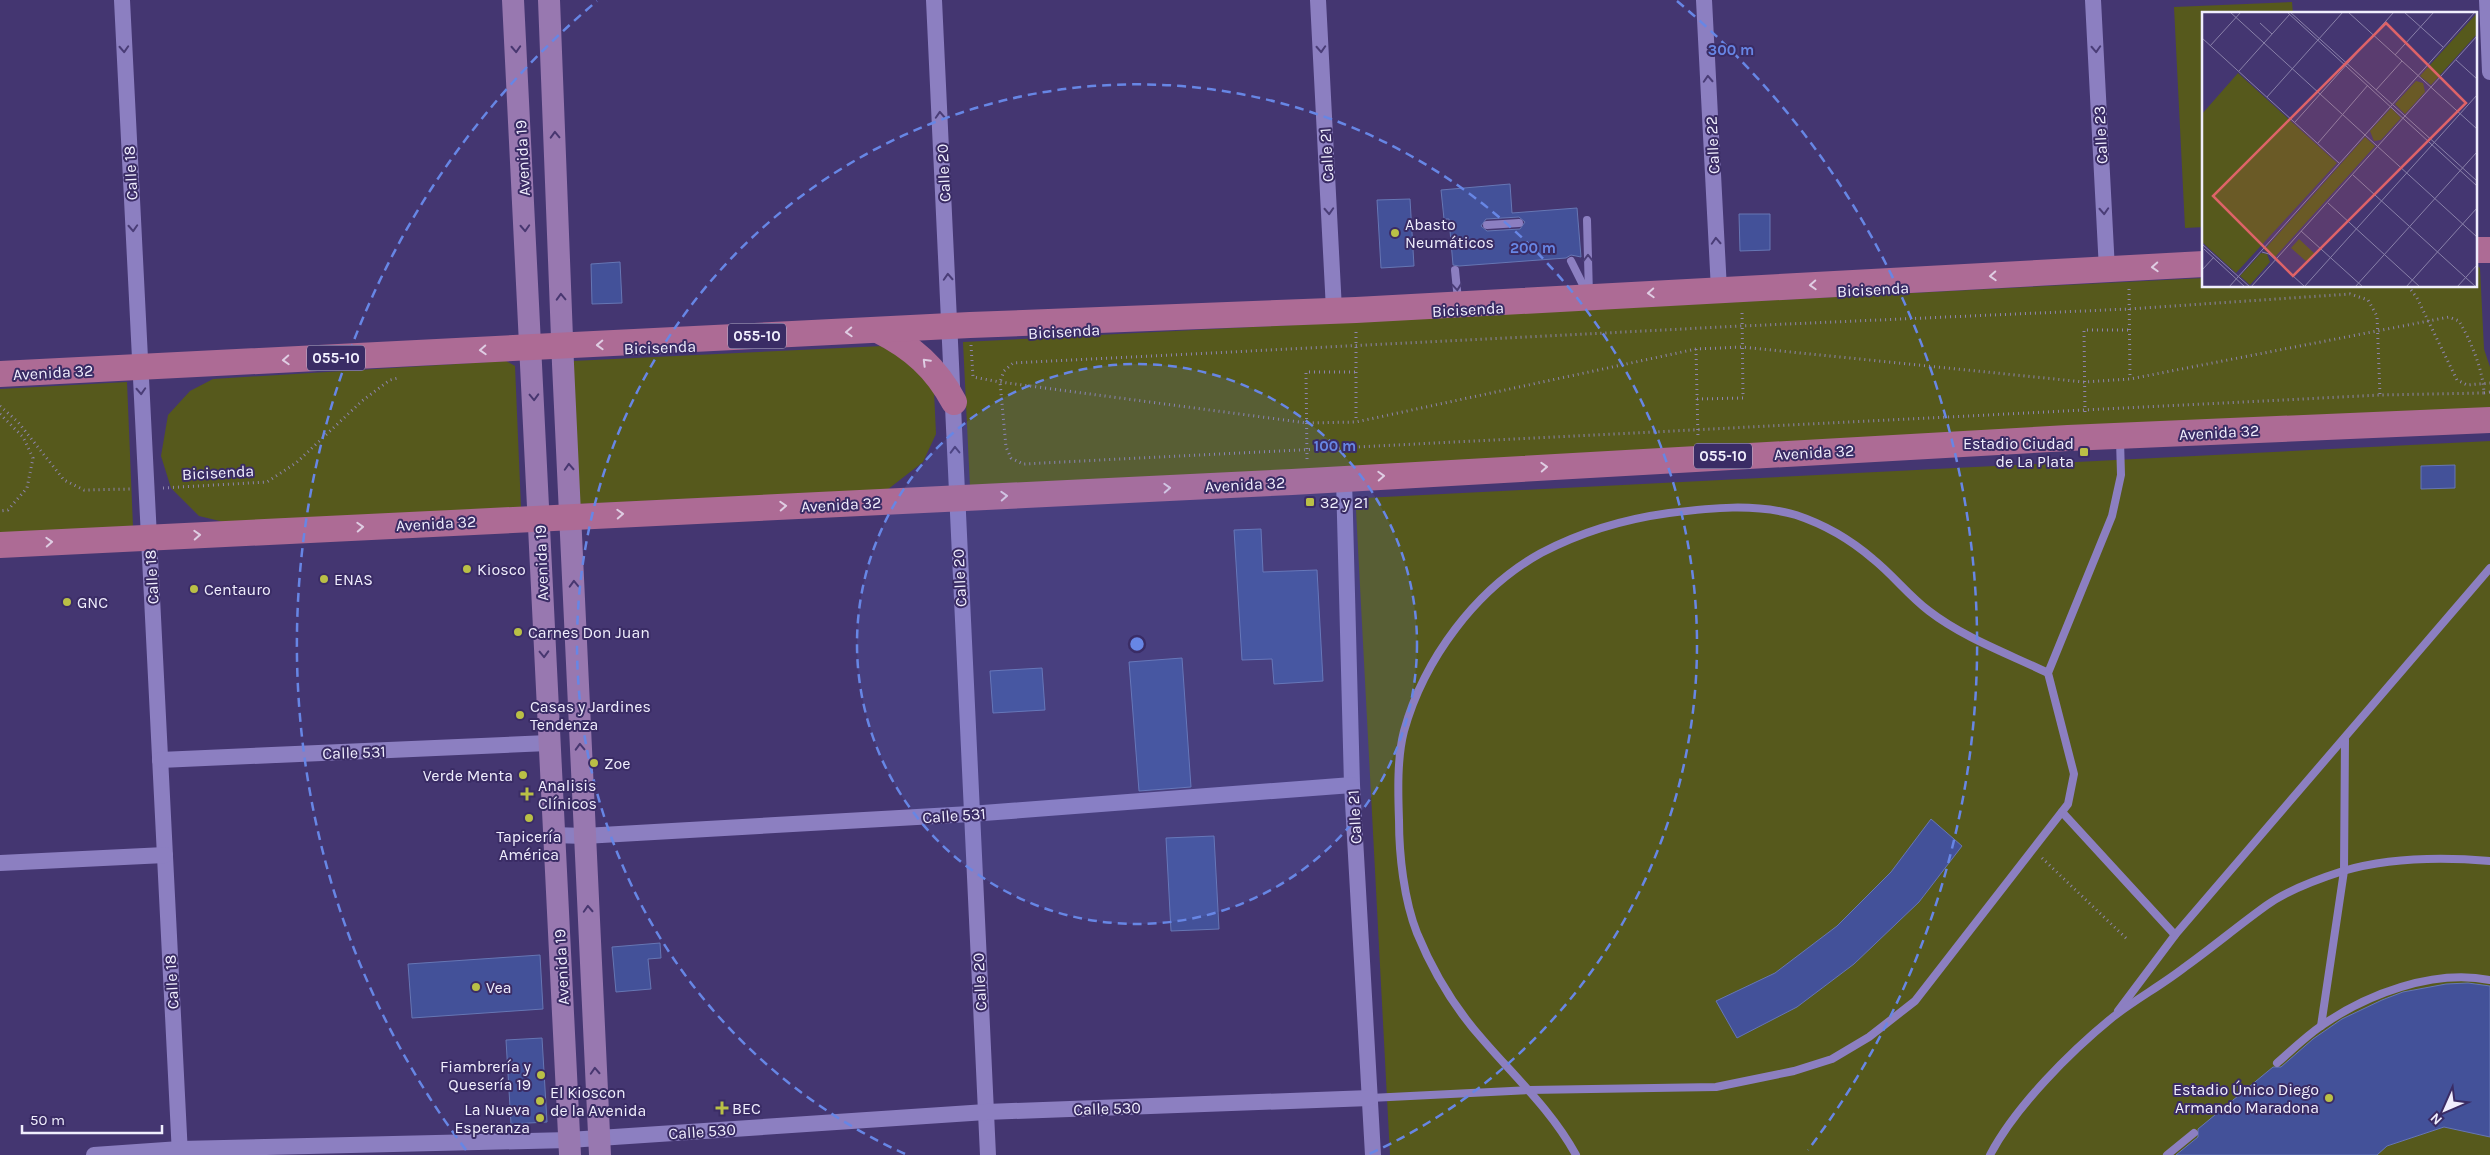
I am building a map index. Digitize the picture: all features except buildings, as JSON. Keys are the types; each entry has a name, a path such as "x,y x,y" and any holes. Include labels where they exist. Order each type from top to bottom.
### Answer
{"highway":[{"name":"Avenida 32","path":"0,374 878,330 965,339 1345,310 1719,290 2124,281 2202,264"},
{"path":"878,330 896,339 925,361 946,387 954,402"},
{"name":"Avenida 32","path":"0,545 540,517 956,499 2120,436 2490,420"}],"main road":[{"name":"Avenida 19","path":"513,0 540,517 548,743 570,1148"},
{"name":"Avenida 19","path":"550,0 563,346 599,1147"}],"street":[{"name":"Calle 18","path":"122,0 180,1152"},
{"name":"Calle 20","path":"934,0 965,339 954,402 956,499 988,1155"},
{"name":"Calle 21","path":"1318,0 1345,310"},
{"name":"Calle 22","path":"1704,0 1719,290"},
{"name":"Calle 23","path":"2093,0 2124,281"},
{"path":"2487,0 2490,72"},
{"name":"Calle 21","path":"1344,479 1352,785 1373,1155"},
{"name":"Calle 531","path":"160,760 548,743"},
{"name":"Calle 531","path":"554,835 584,836 970,814 1352,785"},
{"path":"0,863 165,855"},
{"name":"Calle 530","path":"94,1155 180,1152 599,1147 986,1112 1370,1098"}],"lane":[{"path":"1587,220 1589,297"},
{"path":"1487,225 1519,223"},
{"path":"1571,261 1589,297"},
{"path":"1455,270 1458,304"},
{"path":"1370,1098 1529,1090 1716,1087 1794,1071 1832,1059 1869,1036 1915,1001 2068,804 2074,774 2048,674 2112,516 2121,475 2120,436"},
{"path":"1576,1155 1564,1132 1529,1090 1482,1039 1449,996 1416,931 1399,859 1398,791 1404,733 1424,678 1454,630 1494,587 1540,554 1592,530 1642,517 1697,510 1759,508 1795,515 1833,531 1872,558 1929,611 1958,629 2048,674"},
{"path":"2113,1017 2175,935 2346,739 2490,568"},
{"path":"2321,1026 2344,871 2346,739"},
{"path":"2062,812 2175,935"},
{"path":"1990,1155 2004,1129 2057,1068 2113,1017 2185,968 2268,904 2303,886 2344,871 2388,863 2437,860 2490,862"},
{"path":"2277,1063 2321,1026 2369,999 2403,986 2442,978 2490,980"},
{"path":"2167,1155 2194,1133"}],"path":[{"path":"2124,281 2129,309 2130,379"},
{"path":"2410,288 2417,298 2457,380 2467,385 2490,383"},
{"path":"2380,395 2377,316 2368,300 2350,294 2129,309 1742,326 1014,363 1004,371 1000,382 1006,447 1012,458 1023,464 2085,412 2380,395 2490,392"},
{"path":"1697,399 1743,398 1742,308 1752,308"},
{"path":"1345,310 1356,346 1356,422"},
{"path":"965,339 972,378 1306,423 1356,422 1696,349 1742,347 2084,382 2130,379 2449,317 2459,321 2484,383 2484,393"},
{"path":"2085,438 2084,330 2130,330"},
{"path":"1696,349 1698,458"},
{"path":"1306,481 1306,372 1356,372"},
{"name":"Bicisenda","path":"0,406 18,422 64,480 84,490 267,482 296,463 362,400 390,380 406,376"},
{"path":"0,414 23,437 33,458 27,488 8,510 0,511"},
{"path":"2033,849 2128,940"}],"shaded area":[{"path":"2292,2 2293,12 2202,12 2202,227 2185,228 2174,7"},
{"path":"2478,266 2480,268 2484,349 2490,367 2490,409 970,487 963,342 2202,278 2202,288 2478,288"},
{"path":"883,346 918,366 934,391 936,434 923,462 887,490 580,504 572,361"},
{"path":"506,361 515,366 521,508 228,523 199,516 171,488 161,456 168,415 190,391 213,379"},
{"path":"127,382 133,527 0,534 0,389"},
{"path":"2490,441 2490,1155 1390,1155 1356,510 1364,498"}],"place":[{"name":"Abasto Neumáticos","path":"1395,233"},
{"name":"Estadio Ciudad de La Plata","path":"2084,452"},
{"name":"32 y 21","path":"1310,502"},
{"name":"Kiosco","path":"467,569"},
{"name":"ENAS","path":"324,579"},
{"name":"Centauro","path":"194,589"},
{"name":"GNC","path":"67,602"},
{"name":"Carnes Don Juan","path":"518,632"},
{"name":"Casas y Jardines Tendenza","path":"520,715"},
{"name":"Zoe","path":"594,763"},
{"name":"Verde Menta","path":"523,775"},
{"name":"Analisis Clínicos","path":"527,794"},
{"name":"Tapicería América","path":"529,818"},
{"name":"Vea","path":"476,987"},
{"name":"Fiambrería y Quesería 19","path":"541,1075"},
{"name":"Estadio Único Diego Armando Maradona","path":"2329,1098"},
{"name":"El Kioscon de la Avenida","path":"540,1101"},
{"name":"BEC","path":"722,1108"},
{"name":"La Nueva Esperanza","path":"540,1118"}]}
